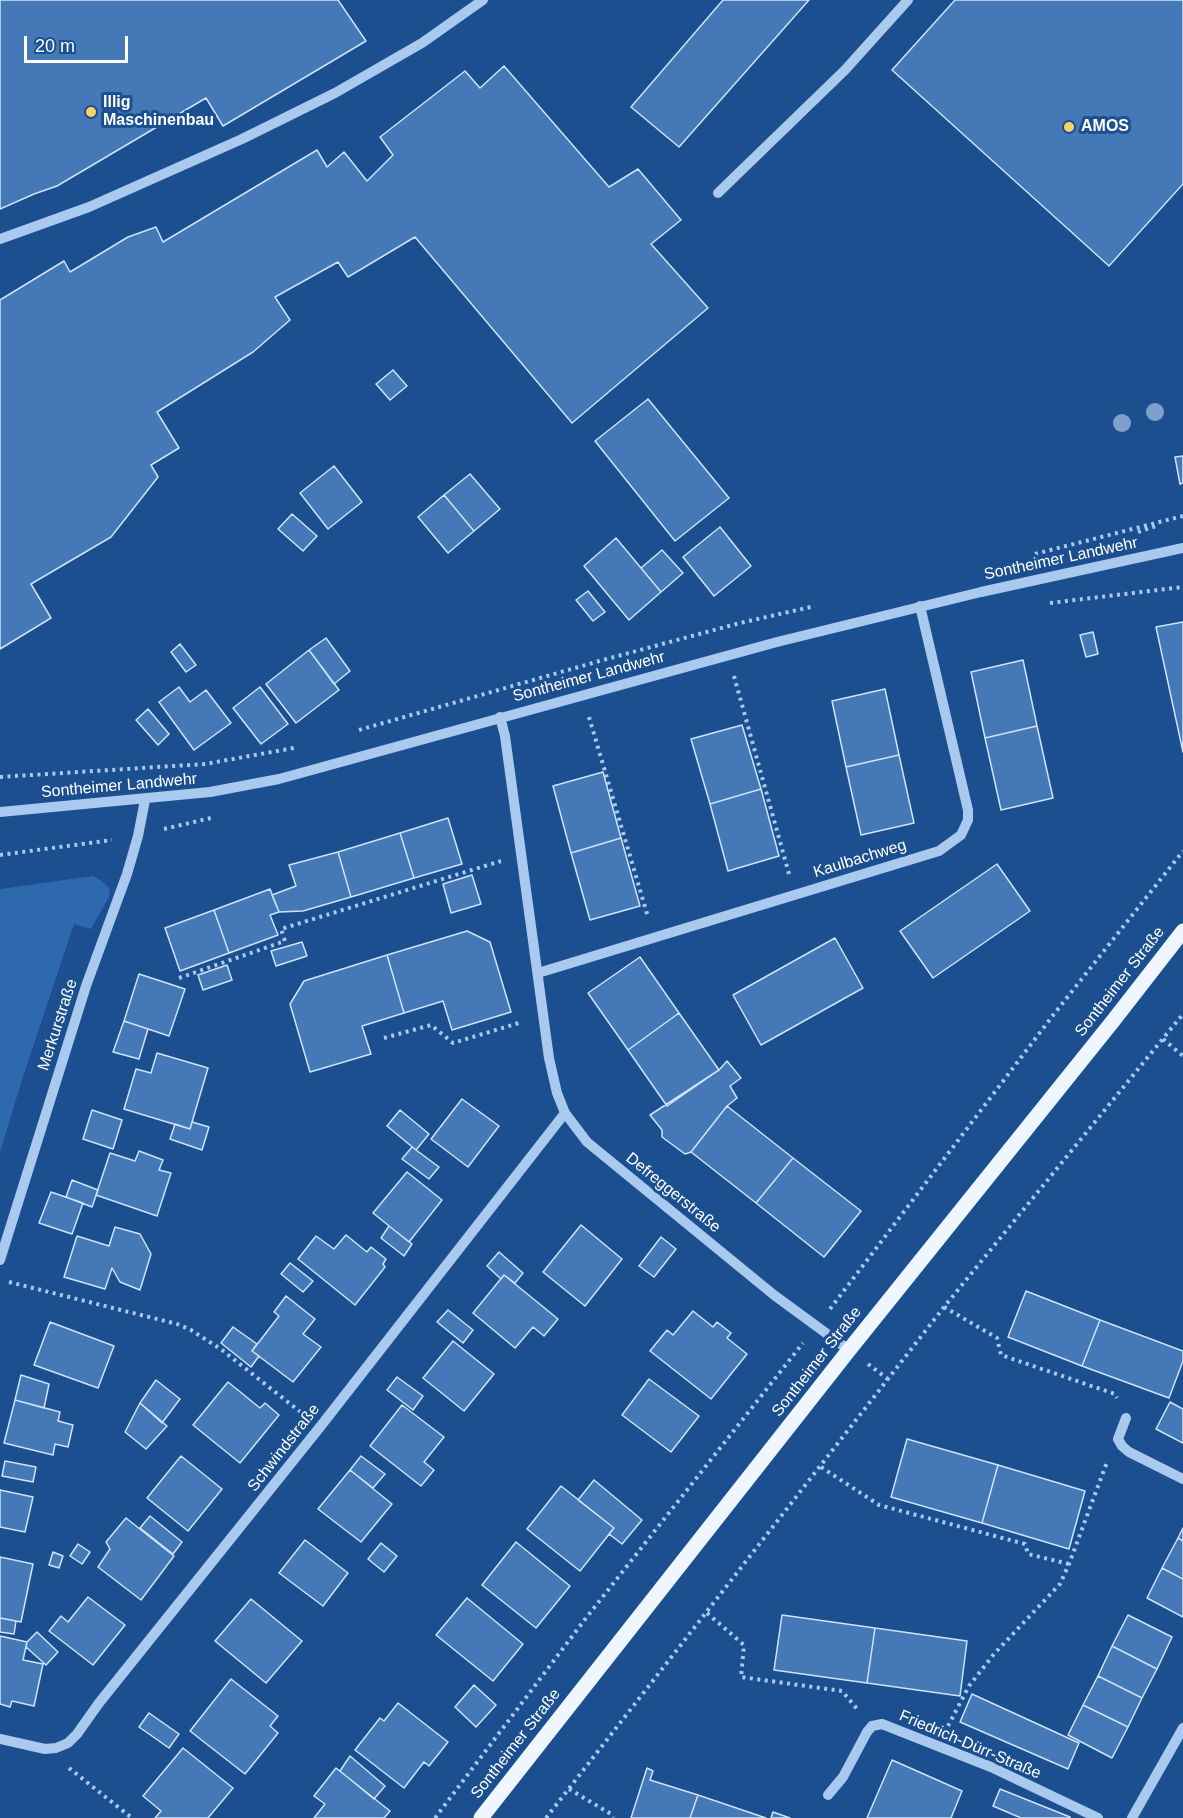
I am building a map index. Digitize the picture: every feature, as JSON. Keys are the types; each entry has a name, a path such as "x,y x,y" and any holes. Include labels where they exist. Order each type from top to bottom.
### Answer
{"main road":[{"name":"Sontheimer Straße","path":"482,1818 849,1350 1183,931"}],"street":[{"path":"0,239 88,207 242,139 335,93 422,43 483,0"},
{"path":"718,193 845,70 908,0"},
{"name":"Sontheimer Landwehr","path":"0,812 145,800 210,792 279,779 500,717 920,606 1183,548"},
{"name":"Kaulbachweg","path":"538,973 939,851 962,836 966,827 968,810 920,606"},
{"name":"Defreggerstraße","path":"500,717 549,1058 557,1094 565,1113 587,1142 774,1295 849,1350"},
{"name":"Merkurstraße","path":"0,1260 86,986 127,874 145,800"},
{"name":"Schwindstraße","path":"56,1748 68,1743 77,1734 99,1703 320,1427 565,1113"},
{"path":"1126,1418 1118,1439 1129,1452 1183,1479"},
{"name":"Friedrich-Dürr-Straße","path":"828,1795 843,1777 867,1732 872,1726 882,1724 991,1767 1098,1818"},
{"path":"1132,1818 1183,1728"},
{"path":"0,1739 45,1749 56,1748"}],"path":[{"path":"1033,554 1183,516"},
{"path":"356,731 592,663 740,623 818,605"},
{"path":"734,676 795,895"},
{"path":"589,714 654,938"},
{"path":"0,777 205,764 301,747"},
{"path":"179,978 285,941 282,929 521,855"},
{"path":"546,1818 944,1307 1183,1014"},
{"path":"384,1038 430,1024 453,1043 543,1015"},
{"path":"1163,1039 1183,1056"},
{"path":"0,1280 177,1324 222,1350 320,1427"},
{"path":"944,1307 998,1338 1001,1355 1115,1394 1126,1418"},
{"path":"938,1746 969,1686 1013,1631 1060,1584 1103,1469 1118,1439"},
{"path":"821,1467 879,1505 1025,1544 1028,1554 1069,1564"},
{"path":"707,1613 744,1645 741,1677 842,1691 872,1726"},
{"path":"56,1748 68,1767 132,1818"},
{"path":"569,1789 611,1814 613,1818"}],"shaded area":[{"path":"93,876 109,888 110,895 91,929 74,924 0,1152 0,889"}],"building":[{"name":"Illig Maschinenbau","path":"0,0 338,0 366,41 223,126 206,98 57,186 0,209"},
{"path":"723,0 809,0 679,147 631,107"},
{"name":"AMOS","path":"955,0 1183,0 1183,184 1109,266 892,70"},
{"path":"504,66 609,187 638,169 681,220 651,244 708,308 572,423 415,237 348,277 338,262 275,297 290,320 253,352 157,412 179,448 151,465 158,477 111,537 31,584 51,618 0,649 0,300 64,261 70,272 128,237 156,227 163,242 317,150 327,167 344,152 367,181 393,155 380,137 465,71 480,88"},
{"path":"393,370 407,386 390,400 376,384"},
{"path":"648,399 729,498 675,541 595,441"},
{"path":"1183,456 1183,483 1180,484 1175,457"},
{"path":"334,466 362,502 328,529 300,493"},
{"path":"470,474 500,509 474,531 444,495"},
{"path":"444,495 474,531 448,553 418,517"},
{"path":"292,514 317,536 303,551 278,529"},
{"path":"720,527 751,566 714,596 683,557"},
{"path":"616,538 661,592 629,620 584,566"},
{"path":"662,550 683,573 661,592 641,568"},
{"path":"588,591 605,612 593,621 576,600"},
{"path":"1183,622 1183,752 1156,627"},
{"path":"1093,632 1098,654 1086,657 1080,635"},
{"path":"326,638 350,671 334,684 309,650"},
{"path":"180,644 196,665 186,672 171,652"},
{"path":"309,650 339,690 296,723 266,684"},
{"path":"1023,660 1037,726 985,738 971,672"},
{"path":"179,687 190,702 206,690 231,723 194,750 159,702"},
{"path":"260,687 288,724 261,744 233,708"},
{"path":"885,689 899,755 846,767 832,701"},
{"path":"148,709 169,734 158,745 136,720"},
{"path":"742,725 761,789 710,804 691,739"},
{"path":"1037,726 1053,798 1001,810 985,738"},
{"path":"899,755 914,823 861,835 846,767"},
{"path":"603,772 621,838 571,853 553,786"},
{"path":"761,789 779,856 728,871 710,804"},
{"path":"448,818 462,864 414,878 400,833"},
{"path":"400,833 414,878 351,897 338,852"},
{"path":"621,838 640,906 590,920 571,853"},
{"path":"338,852 351,897 303,911 279,912 272,895 296,886 289,865"},
{"path":"997,864 1030,911 933,978 900,931"},
{"path":"472,875 481,904 451,913 443,884"},
{"path":"270,889 279,912 270,915 278,935 229,953 214,910"},
{"path":"214,910 229,953 180,971 165,928"},
{"path":"467,931 490,942 511,1012 452,1030 443,1001 404,1013 387,955"},
{"path":"835,938 863,988 761,1045 733,995"},
{"path":"302,942 307,956 276,966 271,951"},
{"path":"387,955 404,1013 362,1026 371,1054 310,1072 290,1004 304,981"},
{"path":"640,957 679,1013 628,1050 588,993"},
{"path":"227,965 232,980 203,990 198,975"},
{"path":"139,974 185,989 169,1036 124,1021"},
{"path":"679,1013 719,1070 667,1106 628,1050"},
{"path":"124,1021 148,1029 139,1059 113,1052"},
{"path":"157,1053 208,1068 190,1129 124,1109 136,1069 151,1073"},
{"path":"727,1061 741,1078 730,1086 737,1098 727,1106 691,1152 685,1154 662,1137 662,1130 650,1115 719,1070"},
{"path":"462,1099 499,1126 468,1167 431,1139"},
{"path":"727,1106 793,1158 756,1203 691,1152"},
{"path":"92,1110 122,1120 113,1149 83,1139"},
{"path":"400,1110 429,1134 416,1150 387,1126"},
{"path":"192,1122 209,1127 202,1150 170,1139 175,1124 190,1129"},
{"path":"412,1147 439,1167 429,1179 402,1159"},
{"path":"139,1151 163,1160 159,1170 171,1173 157,1216 96,1195 110,1153 135,1161"},
{"path":"793,1158 861,1211 824,1257 756,1203"},
{"path":"407,1172 442,1200 409,1242 373,1213"},
{"path":"72,1180 98,1190 92,1207 66,1197"},
{"path":"51,1192 83,1203 72,1234 39,1223"},
{"path":"581,1225 622,1259 585,1306 543,1272"},
{"path":"389,1226 412,1244 404,1256 381,1238"},
{"path":"115,1227 140,1234 151,1254 140,1290 120,1282 112,1268 105,1289 64,1277 77,1236 109,1246"},
{"path":"346,1235 367,1252 371,1247 386,1259 383,1264 385,1267 355,1305 298,1259 316,1236 334,1249"},
{"path":"661,1237 676,1249 654,1277 639,1266"},
{"path":"499,1252 523,1273 515,1283 504,1275 501,1279 487,1266"},
{"path":"290,1263 313,1281 303,1292 281,1274"},
{"path":"504,1275 558,1319 544,1336 533,1327 515,1348 473,1313"},
{"path":"1026,1291 1100,1320 1082,1366 1008,1337"},
{"path":"286,1296 315,1319 303,1334 321,1347 293,1382 252,1351 279,1316 274,1312"},
{"path":"448,1310 473,1330 463,1343 437,1322"},
{"path":"693,1311 713,1327 717,1322 731,1333 727,1338 747,1354 711,1399 650,1351 667,1330 673,1335"},
{"path":"1100,1320 1183,1351 1183,1361 1169,1398 1082,1366"},
{"path":"50,1322 114,1346 98,1388 34,1365"},
{"path":"233,1327 257,1344 252,1351 259,1356 251,1367 221,1343"},
{"path":"453,1341 494,1374 464,1411 423,1378"},
{"path":"21,1375 49,1384 44,1408 15,1400"},
{"path":"397,1377 423,1396 413,1410 387,1390"},
{"path":"649,1379 699,1416 671,1452 622,1415"},
{"path":"156,1380 180,1399 162,1423 140,1403"},
{"path":"228,1382 260,1408 265,1403 279,1415 240,1463 193,1425"},
{"path":"15,1400 60,1412 58,1421 73,1425 68,1447 55,1444 53,1455 4,1443"},
{"path":"1170,1402 1183,1409 1183,1443 1156,1429"},
{"path":"140,1403 167,1426 146,1449 125,1432"},
{"path":"402,1405 444,1437 424,1462 434,1470 421,1486 370,1446"},
{"path":"907,1439 998,1465 982,1523 891,1497"},
{"path":"181,1456 222,1489 188,1531 147,1498"},
{"path":"361,1456 385,1474 373,1488 350,1470"},
{"path":"5,1461 36,1467 33,1482 2,1476"},
{"path":"998,1465 1085,1491 1069,1549 982,1523"},
{"path":"350,1470 392,1504 361,1542 318,1509"},
{"path":"594,1480 642,1520 622,1544 609,1534 614,1528 578,1500"},
{"path":"561,1486 614,1528 580,1571 527,1529"},
{"path":"0,1490 33,1497 25,1532 0,1527"},
{"path":"150,1516 182,1542 173,1554 140,1528"},
{"path":"126,1518 174,1556 141,1600 98,1567 110,1549 106,1542"},
{"path":"1183,1528 1183,1541 1178,1538"},
{"path":"1178,1538 1183,1541 1183,1579 1162,1568"},
{"path":"305,1540 348,1573 323,1606 279,1573"},
{"path":"516,1542 570,1586 536,1628 482,1585"},
{"path":"381,1543 397,1556 384,1572 368,1559"},
{"path":"78,1544 90,1552 82,1564 70,1556"},
{"path":"53,1552 63,1556 59,1568 49,1565"},
{"path":"0,1557 33,1564 21,1622 0,1618"},
{"path":"1162,1568 1183,1579 1183,1617 1147,1598"},
{"path":"88,1597 125,1625 93,1665 49,1631 61,1616 68,1622"},
{"path":"467,1598 523,1644 493,1681 436,1635"},
{"path":"251,1599 302,1641 266,1683 215,1641"},
{"path":"782,1615 875,1628 867,1683 774,1670"},
{"path":"1128,1615 1172,1637 1157,1669 1112,1646"},
{"path":"0,1618 16,1621 14,1634 0,1632"},
{"path":"875,1628 967,1641 960,1696 867,1683"},
{"path":"37,1632 58,1652 46,1665 26,1647 27,1642"},
{"path":"0,1636 27,1642 23,1660 43,1664 34,1706 12,1701 10,1707 0,1704"},
{"path":"1112,1646 1157,1669 1142,1698 1098,1676"},
{"path":"1098,1676 1142,1698 1128,1727 1083,1705"},
{"path":"231,1679 278,1716 270,1726 278,1733 245,1774 190,1731"},
{"path":"474,1685 496,1705 476,1727 455,1707"},
{"path":"972,1694 1079,1743 1068,1769 960,1722"},
{"path":"398,1703 448,1742 429,1766 424,1762 404,1788 355,1750 380,1718 384,1721"},
{"path":"1083,1705 1128,1727 1112,1758 1068,1735"},
{"path":"149,1713 179,1734 169,1748 139,1727"},
{"path":"183,1748 233,1788 208,1818 155,1818 161,1811 143,1796"},
{"path":"350,1756 385,1786 374,1799 340,1771"},
{"path":"892,1760 962,1791 951,1818 867,1818"},
{"path":"336,1768 390,1811 384,1818 314,1818 325,1804 314,1796"},
{"path":"647,1768 653,1771 650,1780 698,1795 690,1818 631,1818"},
{"path":"1000,1789 1070,1818 1021,1818 993,1806"},
{"path":"698,1795 766,1818 690,1818"},
{"path":"773,1812 790,1818 771,1818"}],"place":[{"name":"Illig Maschinenbau","path":"91,112"},
{"name":"AMOS","path":"1069,127"}]}
